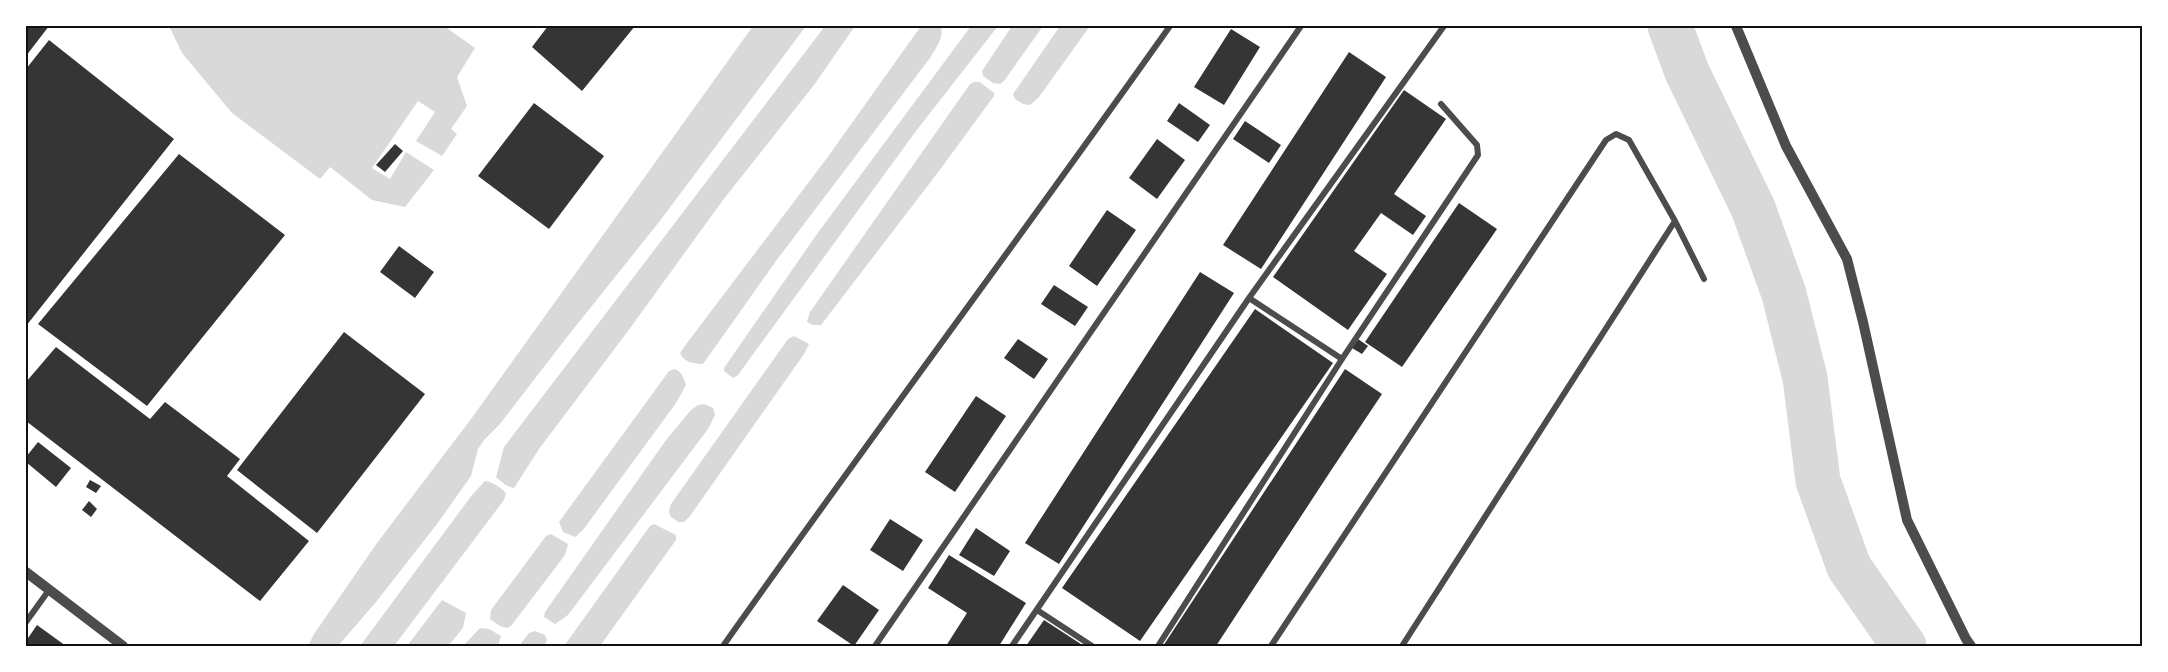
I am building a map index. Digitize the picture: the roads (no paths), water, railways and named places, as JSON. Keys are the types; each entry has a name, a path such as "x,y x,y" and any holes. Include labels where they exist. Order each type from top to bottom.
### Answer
{"street":[{"path":"723,646 1170,26"},
{"path":"875,646 1301,26"},
{"path":"1012,646 1249,298 1444,26"},
{"path":"1736,26 1786,146 1847,260 1907,520 1971,646"},
{"path":"1158,646 1342,359 1479,155 1477,145 1441,104"},
{"path":"1272,646 1606,140 1616,134 1629,140 1675,221 1704,279"},
{"path":"1402,646 1675,221"},
{"path":"1249,298 1342,359"},
{"path":"26,572 123,646"},
{"path":"26,621 49,590"},
{"path":"1036,610 1092,646"}],"waterway":[{"path":"1670,26 1687,72 1753,208 1784,294 1805,378 1818,481 1849,567 1904,646"}]}
